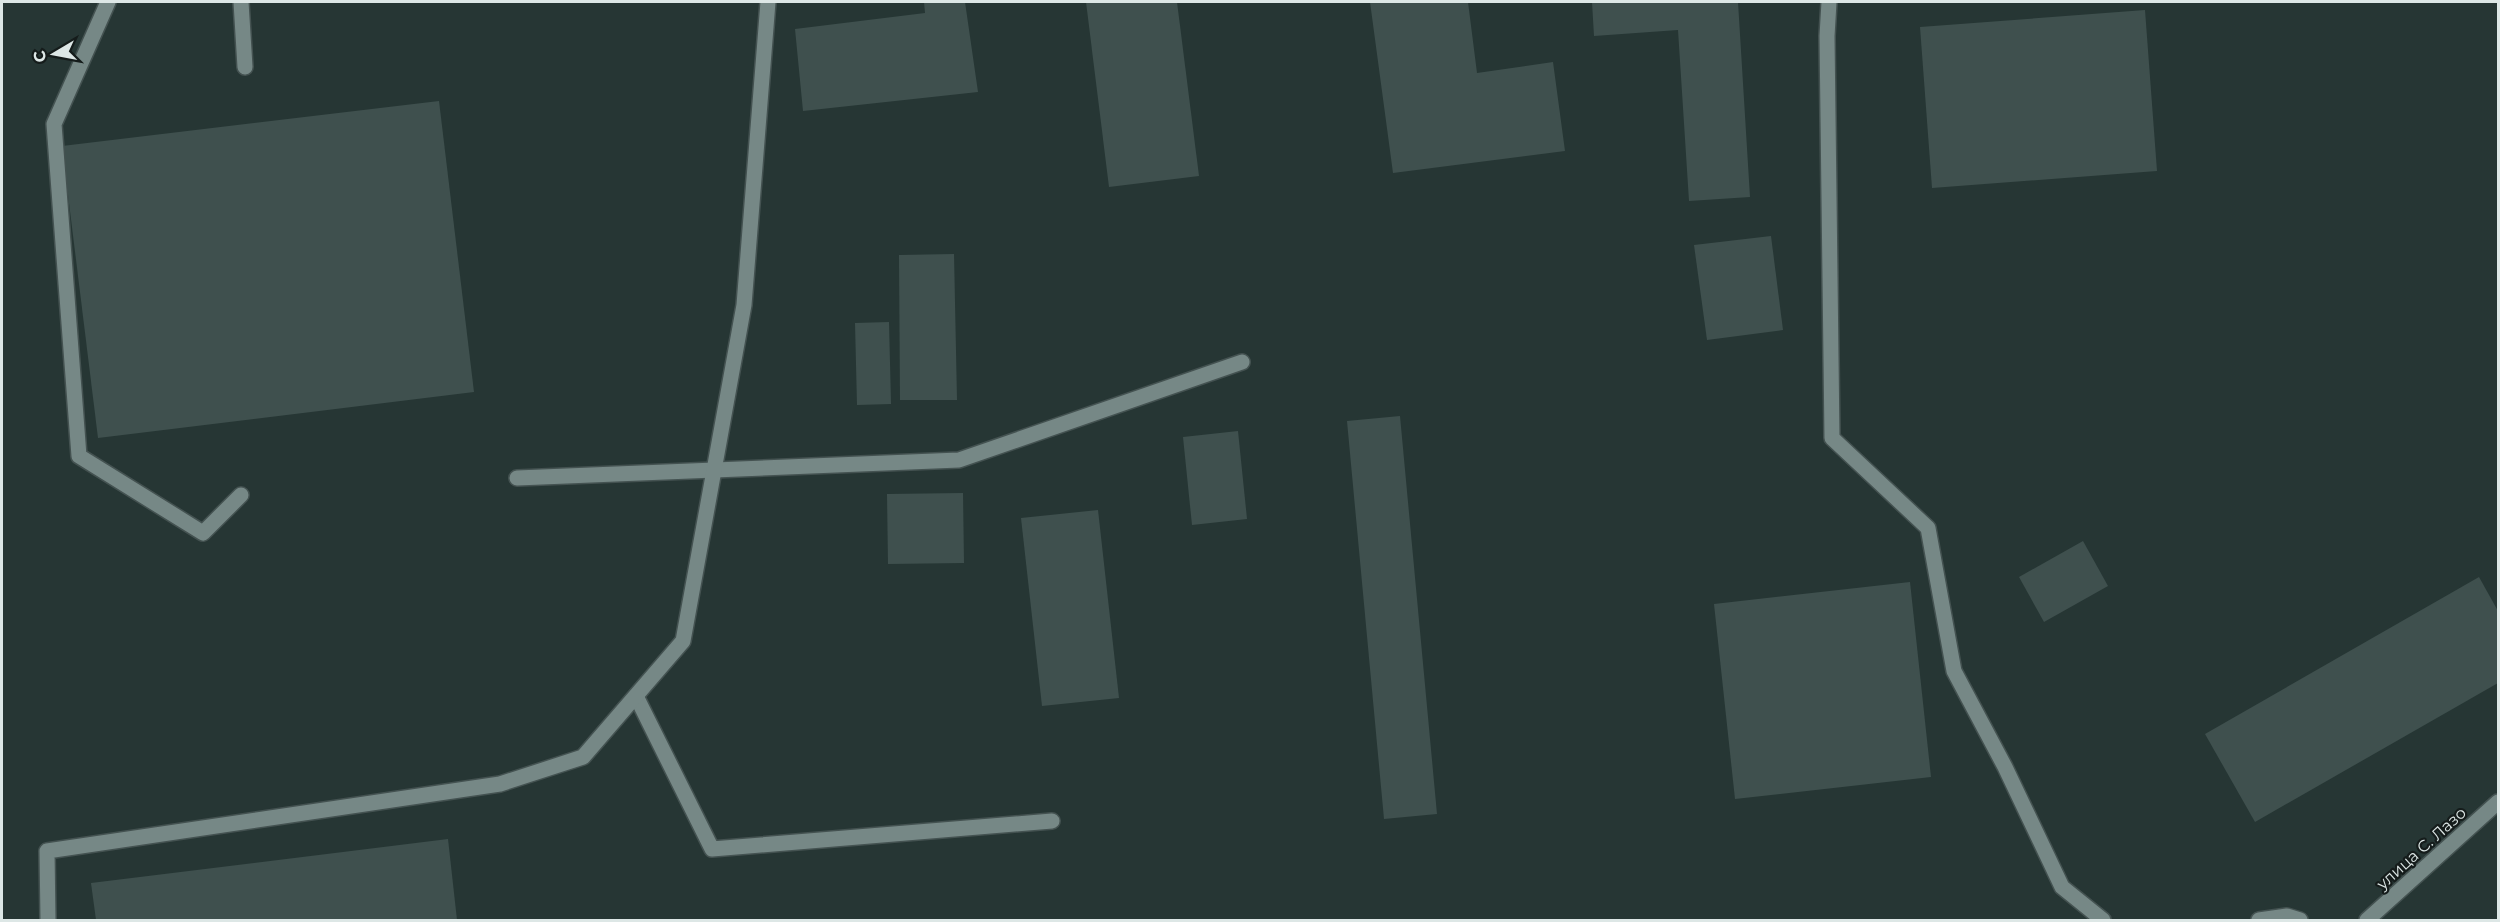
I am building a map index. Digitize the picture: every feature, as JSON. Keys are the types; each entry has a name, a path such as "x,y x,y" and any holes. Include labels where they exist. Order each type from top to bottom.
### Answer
{"street":[{"path":"108,2 54,124 79,456 203,533 241,495"},
{"path":"241,2 245,67"},
{"path":"48,921 47,851 500,784 584,757 683,641 744,305 768,2"},
{"path":"1829,2 1827,36 1832,438 1928,528 1954,671 2005,767 2062,887 2103,921"},
{"path":"517,478 959,460 1242,362"},
{"path":"636,696 712,849 1052,821"},
{"name":"улица С. Лазо","path":"2367,921 2499,802"},
{"path":"2259,921 2287,916 2300,921"}],"building":[{"path":"924,2 965,2 978,92 803,111 795,29 925,13"},
{"path":"1086,2 1177,2 1199,176 1109,187"},
{"path":"1370,2 1468,2 1477,73 1553,62 1565,151 1393,173"},
{"path":"1592,2 1738,2 1750,197 1689,201 1678,30 1594,36"},
{"path":"2145,10 2157,171 1932,188 1920,27"},
{"path":"439,101 474,392 98,438 62,146"},
{"path":"1771,236 1783,330 1707,340 1694,245"},
{"path":"954,254 957,400 900,400 899,255"},
{"path":"889,322 891,404 857,405 855,323"},
{"path":"1400,416 1437,814 1384,819 1347,421"},
{"path":"1238,431 1247,519 1192,525 1183,437"},
{"path":"963,493 964,563 888,564 887,494"},
{"path":"1098,510 1119,698 1042,706 1021,518"},
{"path":"2083,541 2108,586 2044,622 2019,577"},
{"path":"2479,577 2498,611 2498,683 2255,822 2205,734"},
{"path":"1910,582 1931,777 1735,799 1714,604"},
{"path":"448,839 457,920 96,920 91,883"}]}
